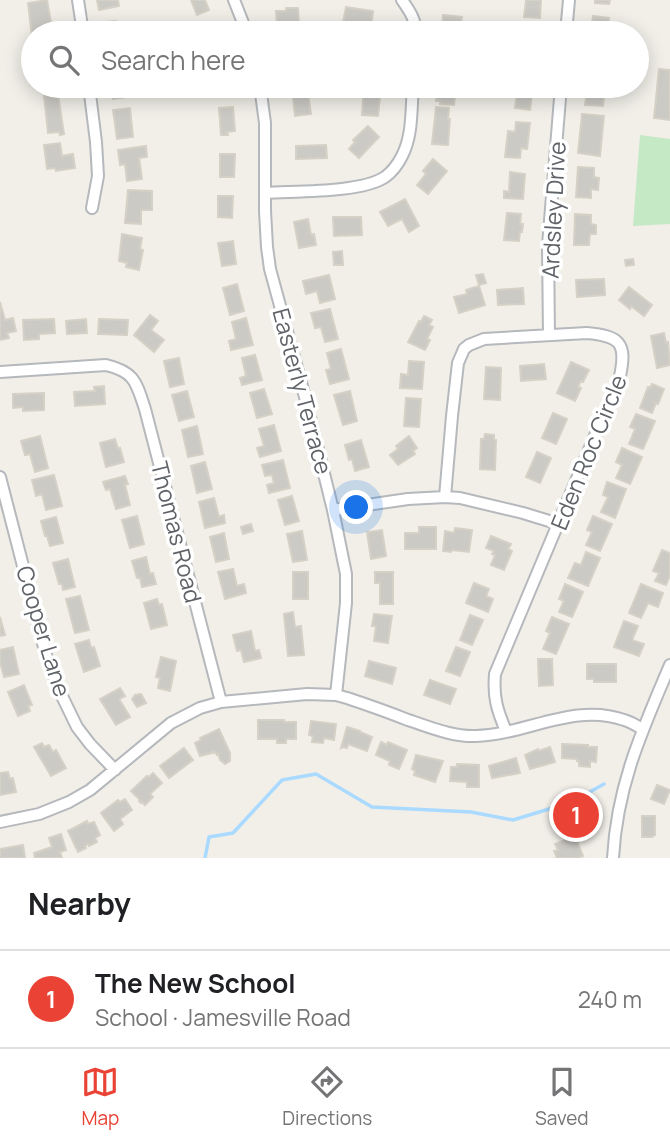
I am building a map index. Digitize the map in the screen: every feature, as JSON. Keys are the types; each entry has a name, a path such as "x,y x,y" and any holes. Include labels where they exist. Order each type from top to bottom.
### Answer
{"street":[{"path":"78,0 81,21"},
{"path":"234,0 242,21"},
{"path":"402,0 414,21"},
{"path":"567,21 569,0"},
{"path":"90,98 98,176 92,208"},
{"name":"Easterly Terrace","path":"262,98 265,124 267,247 270,269 305,397 346,574 346,603 336,695"},
{"path":"266,193 343,189 386,177 403,154 410,130 412,98"},
{"name":"Ardsley Drive","path":"549,335 548,245 560,98"},
{"name":"Eden Roc Circle","path":"446,497 453,403 458,363 464,349 484,340 587,333 608,336 618,342 624,360 621,376 495,674 496,708 506,731"},
{"name":"Thomas Road","path":"0,372 106,365 121,368 133,378 145,409 220,702"},
{"name":"Cooper Lane","path":"0,477 46,655 60,692 77,727 116,770"},
{"path":"333,510 408,499 446,497 523,513 559,524"},
{"path":"613,858 614,832 622,790 643,729 670,665"},
{"path":"0,822 39,814 69,802 116,770 171,723 200,708 220,702 307,694 336,695 438,730 478,736 562,718 598,715 623,719 643,729"}],"green space":[{"path":"640,135 670,139 670,224 633,226"}],"building":[{"path":"47,0 51,21 30,21 28,3"},
{"path":"97,0 118,0 119,6 99,10"},
{"path":"191,0 205,0 209,10 197,15"},
{"path":"526,0 541,0 540,18 524,17"},
{"path":"595,0 610,0 609,4 595,3"},
{"path":"346,7 373,11 372,21 343,21"},
{"path":"286,8 298,8 299,21 277,21 276,11 286,11"},
{"path":"443,15 462,17 461,21 443,21"},
{"path":"593,16 609,18 609,21 592,21"},
{"path":"659,69 670,70 670,120 654,118"},
{"path":"44,98 59,98 64,134 48,133"},
{"path":"293,98 309,98 311,114 295,116"},
{"path":"363,98 380,98 378,116 362,115"},
{"path":"436,98 455,98 454,105 436,101"},
{"path":"516,98 532,98 530,110 515,108"},
{"path":"586,98 604,98 603,106 585,105"},
{"path":"233,107 235,131 221,135 219,108"},
{"path":"436,107 449,108 448,145 432,144"},
{"path":"130,108 133,137 117,139 113,110"},
{"path":"582,114 604,116 600,156 578,153"},
{"path":"516,122 530,123 527,149 521,148 520,158 505,157 508,131 515,132"},
{"path":"368,126 379,137 359,158 349,149 355,142 353,140"},
{"path":"60,143 62,156 73,154 75,168 56,171 55,168 47,169 44,145"},
{"path":"326,145 327,158 296,159 296,146"},
{"path":"146,146 147,157 139,158 142,179 127,181 125,164 120,165 118,150"},
{"path":"220,154 235,154 234,177 220,177"},
{"path":"433,159 447,171 428,194 417,185 426,174 423,171"},
{"path":"578,167 594,168 594,177 599,178 598,190 591,189 591,198 576,197"},
{"path":"510,172 525,174 523,199 504,198 504,191 509,192"},
{"path":"128,190 152,191 152,210 141,210 141,224 125,223"},
{"path":"218,196 233,196 232,218 218,217"},
{"path":"405,199 419,226 409,232 402,219 388,226 380,212"},
{"path":"507,213 521,214 520,224 523,224 519,241 504,240"},
{"path":"575,214 591,215 591,224 596,225 596,234 590,234 589,245 574,245"},
{"path":"333,217 361,217 362,235 334,236"},
{"path":"308,219 316,245 299,248 294,222"},
{"path":"122,234 142,238 140,249 143,250 139,270 126,267 127,263 119,261"},
{"path":"233,241 236,264 222,266 218,243"},
{"path":"342,251 343,265 334,265 333,252"},
{"path":"633,259 634,265 626,266 625,260"},
{"path":"483,274 486,283 479,285 476,275"},
{"path":"329,275 335,299 320,303 317,291 306,294 303,281"},
{"path":"604,279 605,295 577,297 576,280"},
{"path":"237,284 244,311 230,315 223,288"},
{"path":"479,286 485,305 459,313 454,297 467,294 466,290"},
{"path":"629,287 652,305 644,316 619,300"},
{"path":"523,288 524,304 498,305 497,290"},
{"path":"0,302 5,320 13,318 16,331 7,333 9,338 0,340"},
{"path":"330,309 338,339 325,342 321,327 315,328 311,313"},
{"path":"150,315 158,321 151,330 164,340 154,352 134,335"},
{"path":"424,316 432,320 429,325 433,327 425,350 408,342"},
{"path":"246,318 253,345 231,350 229,341 236,339 232,322"},
{"path":"54,319 55,333 39,334 39,339 24,340 23,320"},
{"path":"86,319 87,333 67,334 66,321"},
{"path":"99,319 128,320 127,335 98,334"},
{"path":"664,333 666,343 668,342 670,365 657,368 651,336"},
{"path":"341,349 349,379 330,384 326,370 331,369 327,353"},
{"path":"255,355 262,380 242,385 240,378 246,376 242,358"},
{"path":"179,358 184,384 170,387 164,361"},
{"path":"409,361 424,362 422,389 400,388 401,374 408,375"},
{"path":"571,362 589,370 578,387 581,388 575,401 557,393"},
{"path":"544,364 546,379 521,381 520,366"},
{"path":"486,367 501,368 500,400 484,399"},
{"path":"652,384 664,389 652,413 640,408 648,387"},
{"path":"104,386 105,404 75,406 74,392 95,391 94,387"},
{"path":"264,389 272,414 257,418 250,393"},
{"path":"187,391 194,417 179,421 172,395"},
{"path":"350,391 357,421 343,425 334,395"},
{"path":"44,393 44,410 23,411 23,407 13,408 13,394"},
{"path":"406,398 421,399 419,427 404,426"},
{"path":"553,413 567,419 556,444 542,438"},
{"path":"636,414 655,421 643,449 629,444 635,429 630,427"},
{"path":"274,425 281,451 260,457 257,448 264,446 259,429"},
{"path":"197,426 203,454 188,457 182,430"},
{"path":"485,434 494,435 496,440 495,470 480,469 481,439 484,439"},
{"path":"40,436 48,468 35,472 30,454 25,455 21,441"},
{"path":"409,436 417,448 413,451 415,454 398,465 390,455 398,449 396,446"},
{"path":"115,439 124,462 106,467 100,443"},
{"path":"361,440 369,467 355,471 345,445"},
{"path":"622,448 642,457 630,484 616,478 622,465 616,462"},
{"path":"537,452 551,458 540,483 526,477"},
{"path":"283,460 290,488 269,493 267,485 274,483 272,475 265,476 262,465"},
{"path":"205,462 212,489 197,493 191,466"},
{"path":"54,475 62,506 46,510 42,494 36,496 32,480"},
{"path":"125,476 130,505 116,509 110,489 106,490 103,482"},
{"path":"607,482 626,489 615,518 601,512 608,497 603,495"},
{"path":"292,496 299,521 285,525 278,500"},
{"path":"214,498 219,517 224,515 225,523 205,528 199,502"},
{"path":"137,516 144,544 130,548 122,520"},
{"path":"593,516 612,524 600,551 586,545 592,532 587,530"},
{"path":"56,517 63,543 50,546 41,521"},
{"path":"251,524 253,531 243,534 241,527"},
{"path":"419,527 436,527 436,549 405,549 405,533 419,533"},
{"path":"455,528 472,530 469,552 443,551 445,531 454,533"},
{"path":"382,530 386,556 371,559 367,532"},
{"path":"302,531 307,560 293,562 287,534"},
{"path":"224,533 229,559 216,562 210,537"},
{"path":"491,536 511,544 508,549 512,551 504,570 491,565 494,551 486,548"},
{"path":"662,550 670,553 670,575 666,585 655,581 659,573 653,571"},
{"path":"586,552 600,558 588,586 568,578 575,563 581,565"},
{"path":"146,557 150,574 153,573 156,584 142,587 132,561"},
{"path":"68,559 75,587 63,590 53,563"},
{"path":"233,569 237,586 244,584 246,593 225,599 218,572"},
{"path":"293,572 308,572 308,599 293,599"},
{"path":"375,572 393,572 393,604 380,604 380,583 375,583"},
{"path":"474,583 489,589 486,596 493,599 488,612 466,603"},
{"path":"565,584 583,592 572,617 559,612 564,601 559,599"},
{"path":"641,584 663,593 658,607 648,603 641,618 629,613"},
{"path":"80,596 89,630 75,633 66,599"},
{"path":"157,599 159,605 162,604 167,625 151,629 144,603"},
{"path":"293,612 295,627 301,626 304,655 288,656 284,614"},
{"path":"374,614 392,616 388,643 374,641"},
{"path":"470,615 483,620 472,645 460,640"},
{"path":"0,617 5,635 0,636"},
{"path":"552,617 569,624 556,654 543,649 550,633 546,631"},
{"path":"624,621 638,626 632,640 644,644 639,656 614,647"},
{"path":"251,631 255,651 259,650 261,658 244,662 241,650 237,651 233,635"},
{"path":"89,640 100,666 84,672 75,644"},
{"path":"13,647 19,674 4,677 0,650"},
{"path":"456,647 470,652 460,676 446,671"},
{"path":"161,657 176,661 170,691 158,688 160,678 156,677"},
{"path":"538,659 552,659 553,685 539,686"},
{"path":"369,661 396,668 392,684 365,676"},
{"path":"587,664 616,664 616,682 594,682 594,679 587,679"},
{"path":"430,680 456,689 450,704 424,695"},
{"path":"24,685 32,705 28,706 30,711 18,716 8,692"},
{"path":"120,688 125,696 119,699 130,717 116,725 100,699"},
{"path":"141,694 146,703 137,707 132,699"},
{"path":"258,720 296,722 296,739 277,743 277,739 258,739"},
{"path":"311,721 336,724 334,740 324,738 323,743 312,742 313,736 309,735"},
{"path":"347,727 372,737 367,751 348,744 347,748 341,748"},
{"path":"219,729 230,753 230,761 225,764 212,750 212,753 200,756 195,743"},
{"path":"381,742 407,750 399,769 389,765 390,761 376,755"},
{"path":"42,743 44,747 49,745 53,752 56,750 66,768 51,776 34,747"},
{"path":"562,744 597,747 596,762 590,761 590,767 579,766 577,759 562,758"},
{"path":"550,747 555,762 530,769 525,755"},
{"path":"184,748 193,760 169,778 160,766"},
{"path":"416,755 443,761 435,782 414,775 415,771 412,769"},
{"path":"516,758 520,773 492,778 489,766"},
{"path":"457,764 479,765 479,787 467,787 467,782 450,781 451,767 457,767"},
{"path":"8,772 10,779 13,778 16,792 0,795 0,773"},
{"path":"153,773 162,783 150,794 153,797 145,805 131,791"},
{"path":"657,785 670,790 664,804 651,799"},
{"path":"125,799 132,810 120,819 123,824 114,831 101,813 118,800 120,802"},
{"path":"642,816 655,816 655,835 652,837 642,837"},
{"path":"87,821 88,824 94,822 100,835 95,838 97,842 89,846 88,844 78,852 68,831"},
{"path":"61,834 66,850 60,852 62,858 35,858 34,853 52,847 49,838"},
{"path":"575,836 583,856 557,858 554,851 558,850 555,844"},
{"path":"23,845 25,858 0,858 0,849"}],"waterway":[{"path":"205,858 209,837 233,833 282,780 316,774 372,807 471,812 513,820 572,802 604,784"}],"place":[{"name":"The New School","path":"576,815"}]}
